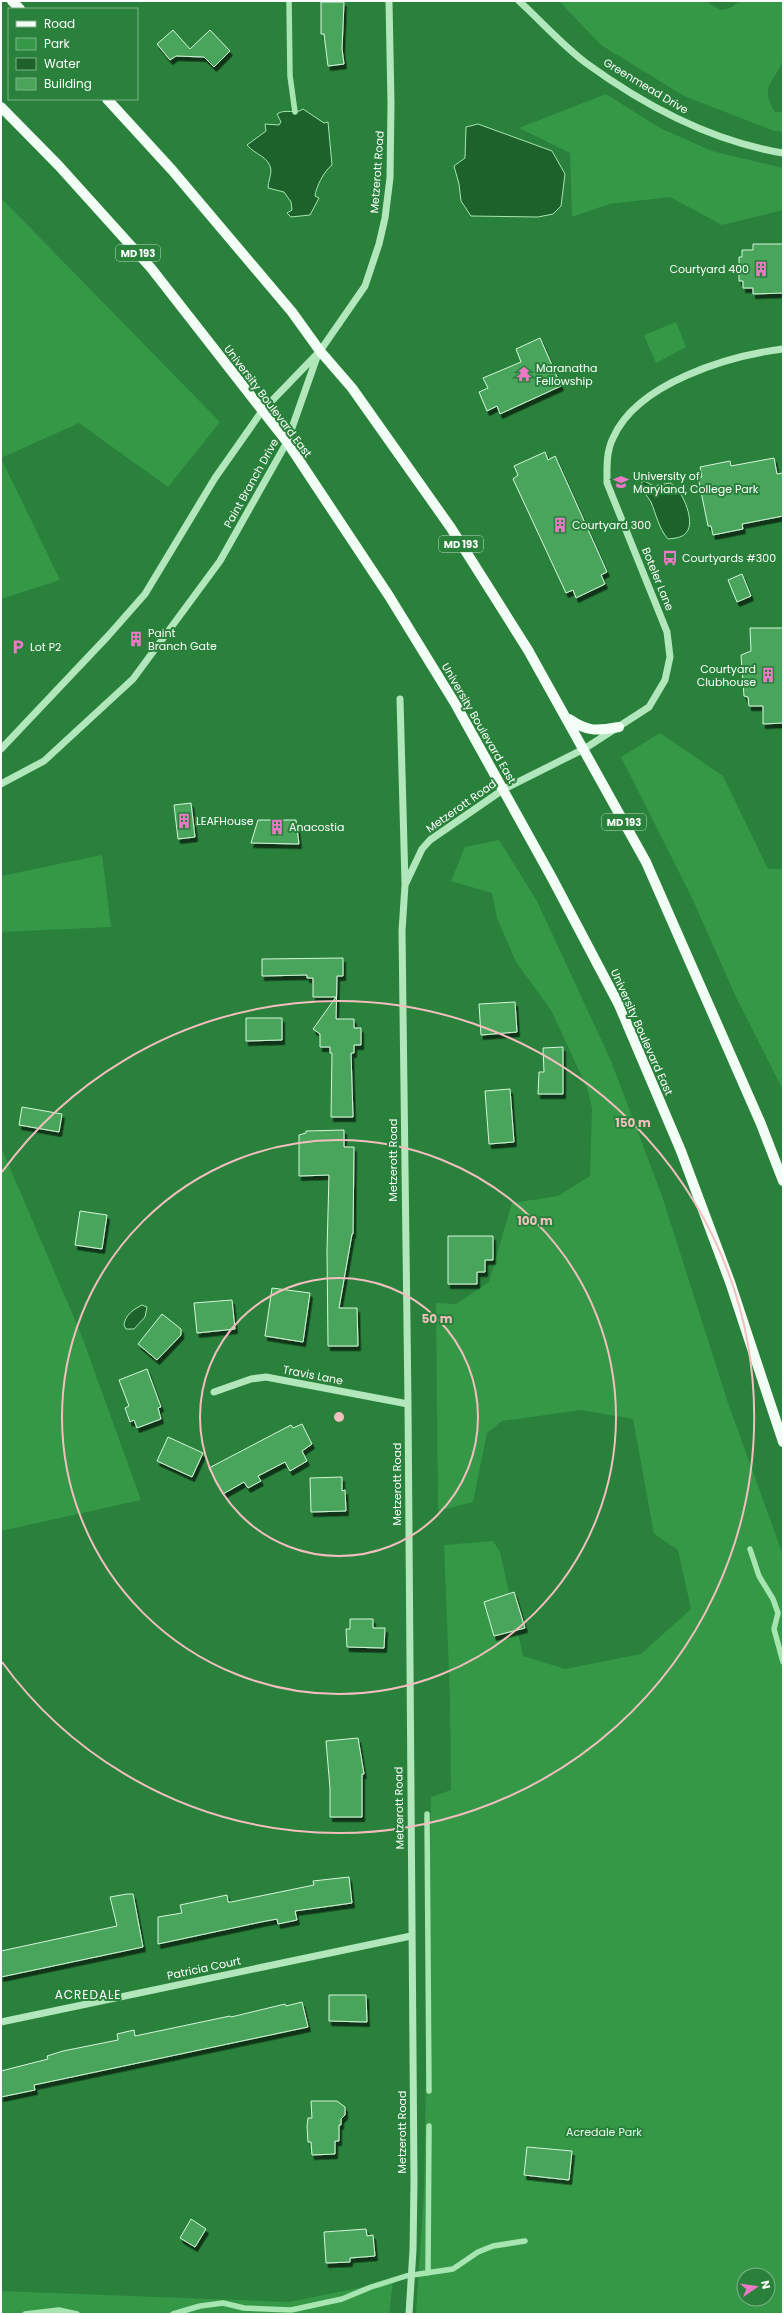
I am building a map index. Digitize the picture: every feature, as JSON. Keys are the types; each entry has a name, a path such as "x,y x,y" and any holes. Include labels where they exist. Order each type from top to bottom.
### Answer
{"main road":[{"name":"MD 193","path":"109,100 172,170 292,312 320,351 352,388 388,436 451,528 528,650 646,862 761,1124 783,1181"},
{"name":"University Boulevard East","path":"1,107 59,166 151,268 287,442 389,596 456,705 504,789 619,1005 675,1136 730,1282 783,1442"},
{"path":"566,717 584,729 599,731 619,727"}],"street":[{"name":"Metzerott Road","path":"320,351 365,286 374,263 385,218 390,178 391,104 389,1"},
{"name":"Greenmead Drive","path":"519,1 585,62 667,114 703,131 734,142 783,153"},
{"name":"Boteler Lane","path":"584,749 649,707 665,680 670,657 667,632 607,484 607,459 612,439 626,416 659,390 722,362 783,349"},
{"path":"1,749 108,636 145,594 215,478 262,411 320,351"},
{"name":"Paint Branch Drive","path":"1,784 44,761 133,679 220,561 287,442 320,351"},
{"path":"400,699 405,885"},
{"name":"Metzerott Road","path":"409,2314 412,2265 414,2175 408,1404 402,931 405,885 422,850 430,840 504,789 584,749"},
{"name":"Travis Lane","path":"214,1392 251,1379 266,1377 408,1404"},
{"name":"Patricia Court","path":"1,2022 412,1936"}],"green space":[{"path":"559,1 705,1 721,10 730,8 740,1 783,1 783,61 772,80 768,90 768,96 775,112 783,112 783,132 774,131 684,96 601,45"},
{"path":"606,94 660,128 712,151 783,168 783,210 722,225 670,197 609,204 572,217 570,153 519,128"},
{"path":"1,198 220,422 168,487 79,423 1,458"},
{"path":"676,322 686,347 656,363 644,335"},
{"path":"1,458 60,580 1,599"},
{"path":"660,733 723,776 768,869 783,869 783,1090 735,995 693,900 621,757"},
{"name":"Acredale Park","path":"499,840 537,901 611,1061 662,1196 728,1403 783,1555 783,2314 416,2314 424,2192 431,1797 451,1790 450,1698 444,1545 493,1541 500,1552 523,1656 565,1669 641,1654 691,1609 678,1550 654,1534 633,1419 581,1410 502,1421 487,1433 473,1502 438,1511 436,1303 456,1304 489,1282 512,1203 558,1196 590,1176 592,1108 587,1088 551,1010 516,962 497,918 492,893 451,881 465,847"},
{"path":"102,855 111,927 1,932 1,876"},
{"path":"1,1147 81,1334 141,1500 1,1531"},
{"path":"393,2281 389,2314 1,2314 1,2291 289,2302"}],"water":[{"path":"303,109 324,123 328,122 332,165 323,175 319,184 315,196 319,198 310,215 291,217 287,213 292,210 291,202 284,192 268,188 271,170 270,165 265,159 247,145 266,131 265,124 279,125 281,122 277,114 280,112 300,111"},
{"path":"478,124 552,151 565,174 561,206 553,214 538,217 471,216 461,201 459,184 454,166 465,158 466,127"},
{"path":"644,481 654,486 670,483 679,491 686,504 689,518 688,530 684,535 668,539 665,535 651,502 641,487 640,484"},
{"path":"142,1305 147,1307 145,1317 134,1329 126,1329 124,1325 128,1315"}],"building":[{"path":"321,2 344,2 342,49 344,64 328,66 324,34 321,34"},
{"path":"173,30 190,49 210,30 230,51 214,67 204,57 176,56 170,60 157,44"},
{"name":"Courtyard 400","path":"753,244 783,244 783,293 753,294 753,288 743,288 743,281 739,281 739,257 742,257 742,250 753,250"},
{"name":"Maranatha Fellowship","path":"540,338 561,386 500,414 497,406 487,411 479,392 488,388 483,378 521,362 516,349"},
{"name":"Courtyard 300","path":"545,452 548,460 555,456 607,572 601,575 605,584 576,598 573,590 566,593 513,479 518,475 514,466"},
{"path":"774,458 777,474 783,473 783,516 742,524 743,529 713,535 711,526 708,526 698,477 702,477 700,467 730,461 731,466"},
{"path":"742,574 751,596 737,602 728,580"},
{"name":"Courtyard Clubhouse","path":"750,628 783,628 783,723 763,724 763,706 749,706 748,697 744,696 741,655 751,651"},
{"name":"LEAFHouse","path":"191,803 195,837 178,839 174,805"},
{"name":"Anacostia","path":"258,820 296,820 299,844 251,843"},
{"path":"343,958 343,976 337,976 336,1019 354,1019 354,1028 361,1028 361,1045 354,1045 354,1053 351,1053 353,1117 331,1117 332,1053 330,1053 330,1047 320,1047 320,1034 313,1029 336,997 313,997 313,978 307,978 307,975 262,976 262,959"},
{"path":"515,1002 517,1032 481,1035 479,1004"},
{"path":"246,1018 282,1018 282,1040 246,1041"},
{"path":"563,1047 563,1094 538,1094 539,1072 544,1072 543,1048"},
{"path":"510,1089 514,1142 489,1144 485,1091"},
{"path":"22,1107 62,1114 59,1132 19,1125"},
{"path":"344,1130 344,1147 354,1147 353,1234 339,1308 357,1308 358,1346 328,1346 327,1250 329,1175 299,1176 299,1135 306,1133 306,1131"},
{"path":"80,1211 107,1215 102,1249 75,1245"},
{"path":"448,1236 493,1236 493,1260 485,1260 485,1272 477,1272 477,1284 448,1284"},
{"path":"272,1288 310,1293 303,1342 265,1336"},
{"path":"232,1300 235,1329 197,1333 194,1303"},
{"path":"162,1314 181,1329 181,1335 157,1360 138,1344"},
{"path":"147,1369 161,1407 158,1408 161,1419 137,1428 134,1420 130,1422 125,1408 129,1406 119,1380"},
{"path":"302,1424 312,1444 302,1451 307,1461 290,1471 285,1462 258,1476 261,1481 248,1488 244,1482 223,1494 209,1468 291,1425 293,1428"},
{"path":"168,1437 203,1453 192,1477 157,1461"},
{"path":"342,1477 342,1491 345,1490 346,1511 311,1512 310,1478"},
{"path":"514,1592 525,1628 494,1636 484,1602"},
{"path":"350,1619 373,1619 373,1628 385,1628 384,1648 347,1647 346,1629 350,1629"},
{"path":"358,1738 364,1774 362,1774 362,1817 330,1817 330,1788 326,1741"},
{"path":"349,1877 352,1903 295,1911 297,1920 278,1924 277,1919 158,1944 158,1917 182,1913 180,1905 227,1895 228,1902 231,1902 314,1885 313,1881"},
{"path":"133,1894 143,1947 1,1977 1,1951 117,1926 110,1897"},
{"path":"329,1995 366,1995 367,2022 329,2021"},
{"path":"302,2002 308,2027 34,2085 35,2090 1,2097 1,2071 48,2059 47,2056 63,2051 118,2040 117,2034 134,2030 135,2036 231,2017 285,2004 286,2006"},
{"path":"311,2101 337,2101 345,2107 345,2115 341,2119 341,2125 339,2125 339,2141 335,2141 335,2154 312,2155 311,2142 308,2142 307,2126 308,2118 312,2118"},
{"path":"527,2147 572,2151 569,2180 524,2175"},
{"path":"191,2219 206,2229 195,2247 180,2238"},
{"path":"366,2229 367,2236 373,2235 375,2256 350,2258 350,2262 326,2263 324,2232"}],"waterway":[{"path":"289,1 290,76 295,112"},
{"path":"750,1549 759,1576 773,1599 778,1613 774,1629 783,1662"},
{"path":"427,1814 429,2091"},
{"path":"428,2273 429,2126"},
{"path":"173,2314 200,2306 223,2303 244,2308 291,2310 342,2299 371,2287 406,2276 453,2269 478,2252 493,2246 525,2241"},
{"path":"25,2314 59,2310 77,2314"}],"place":[{"name":"Courtyard 400","path":"761,269"},
{"name":"Maranatha Fellowship","path":"524,374"},
{"name":"University of Maryland, College Park","path":"621,482"},
{"name":"Courtyard 300","path":"560,525"},
{"name":"Courtyards #300","path":"670,558"},
{"name":"Paint Branch Gate","path":"136,639"},
{"name":"Lot P2","path":"18,647"},
{"name":"Courtyard Clubhouse","path":"768,675"},
{"name":"LEAFHouse","path":"184,821"},
{"name":"Anacostia","path":"277,827"}],"district":[{"name":"ACREDALE","path":"88,1994"}]}
